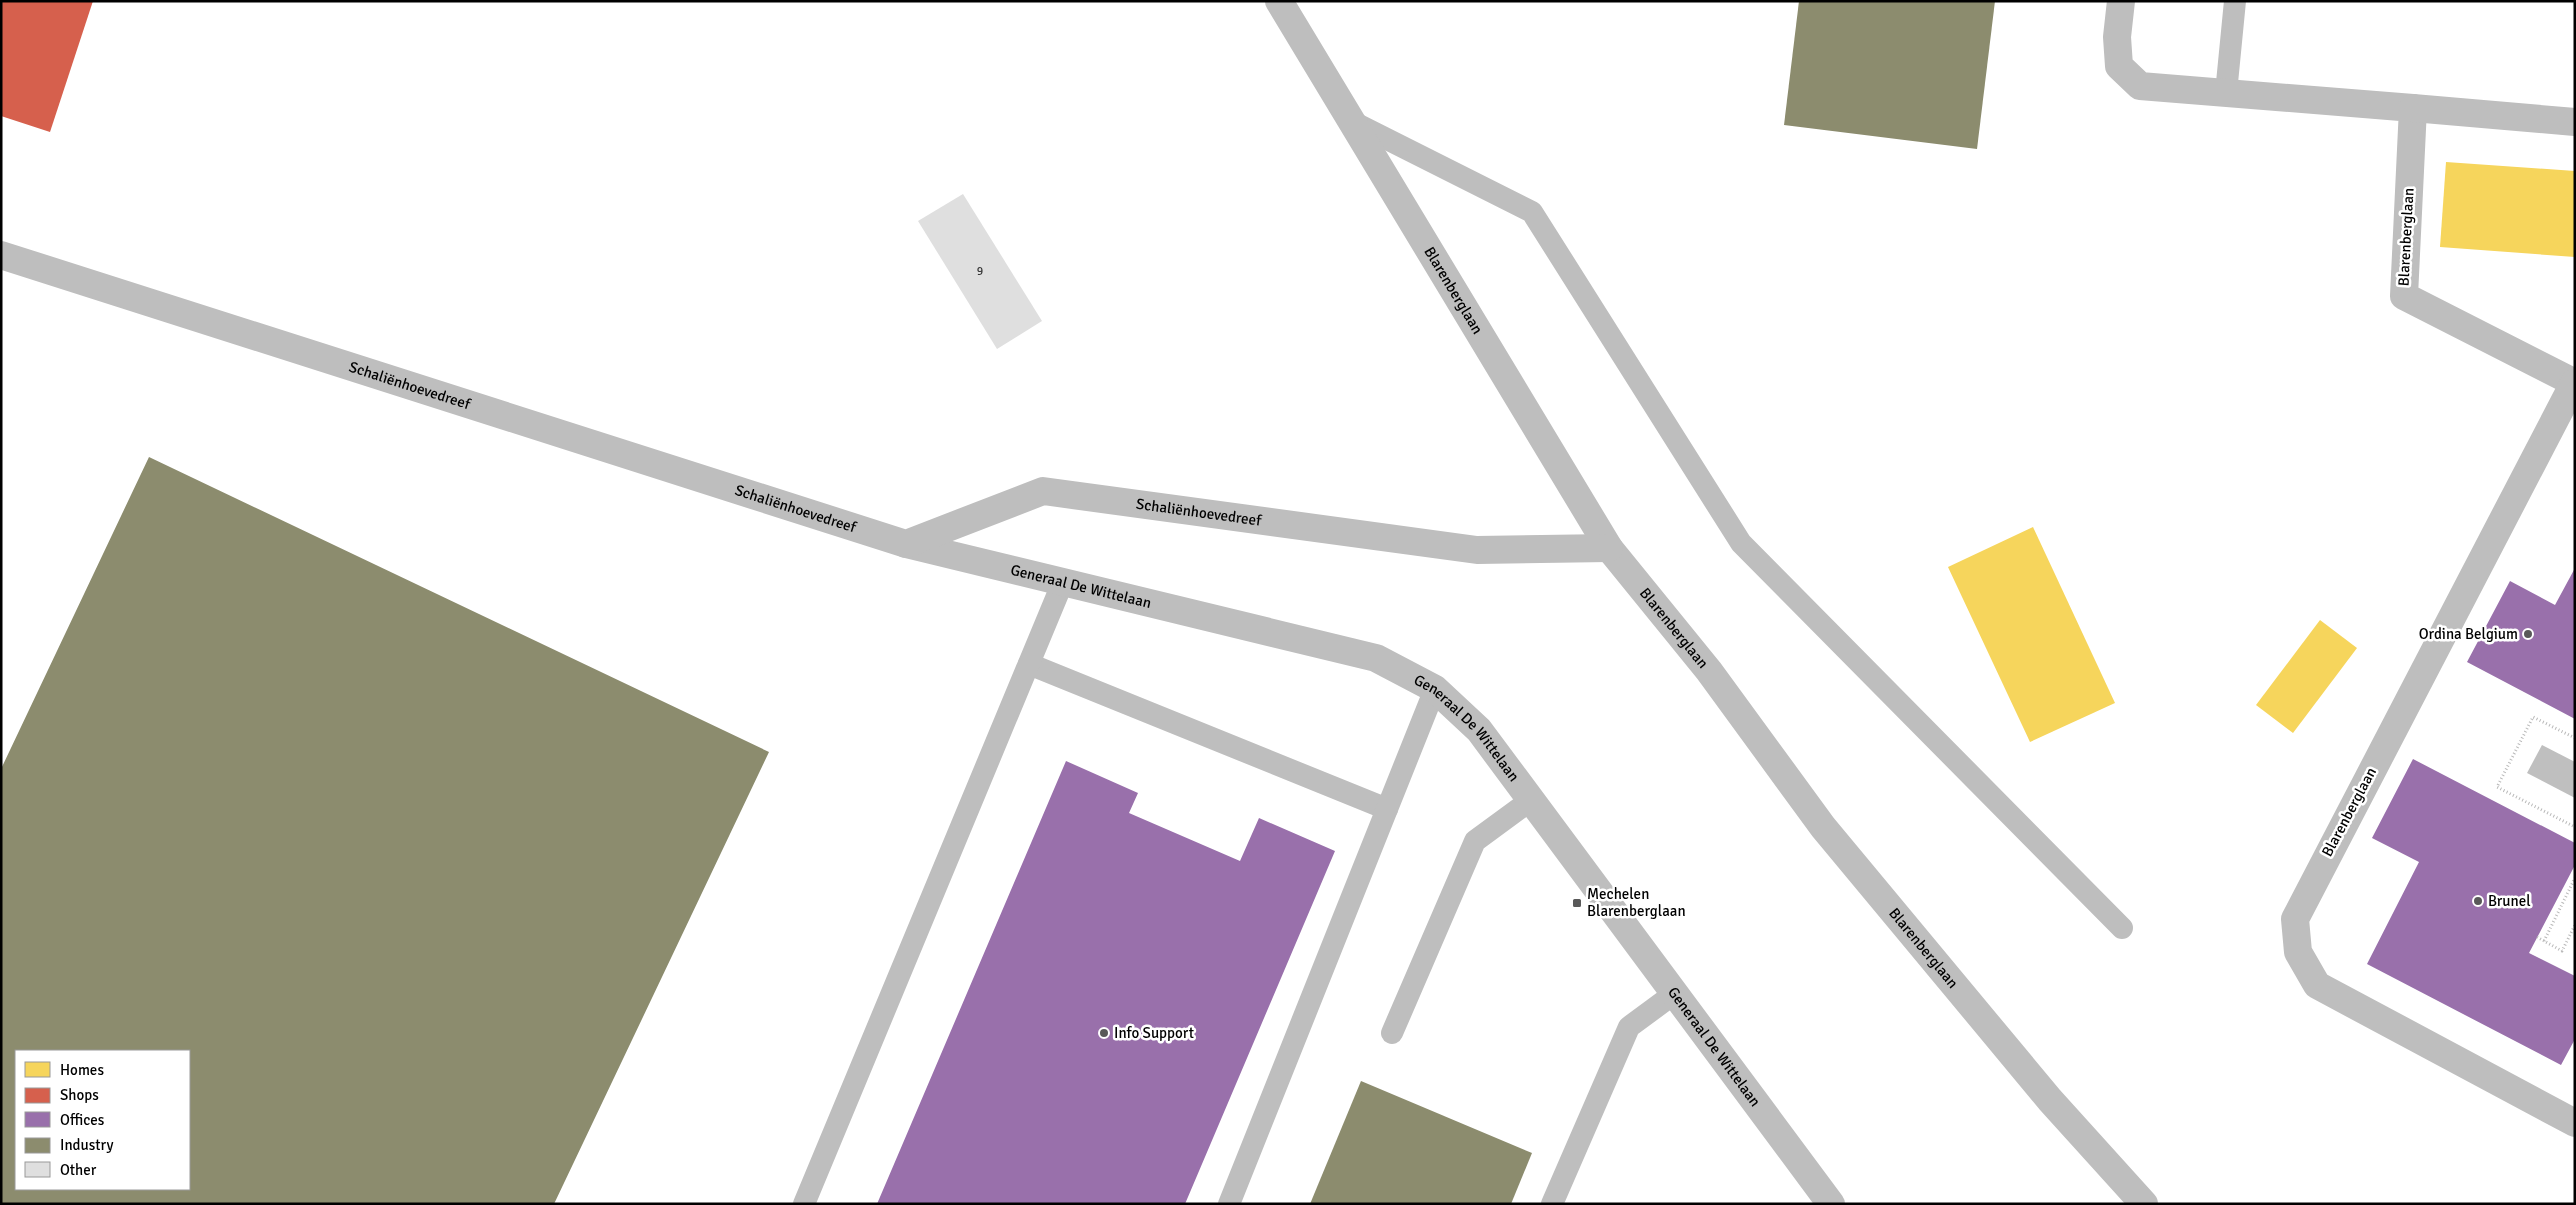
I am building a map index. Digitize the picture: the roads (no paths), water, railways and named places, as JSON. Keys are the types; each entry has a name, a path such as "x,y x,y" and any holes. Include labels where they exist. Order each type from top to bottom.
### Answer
{"street":[{"name":"Blarenberglaan","path":"1279,1 1349,120 1609,548 1708,671 1823,827 2050,1100 2144,1204"},
{"path":"2121,1 2117,38 2119,66 2140,86 2575,122"},
{"name":"Blarenberglaan","path":"2413,108 2404,296 2574,383 2295,920 2298,952 2317,985 2575,1122"},
{"name":"Schaliënhoevedreef","path":"1,255 906,544 1043,490 1477,550 1609,548"},
{"name":"Generaal De Wittelaan","path":"906,544 1062,584 1376,658 1435,690 1479,730 1831,1204"}],"lane":[{"path":"2226,93 2235,1"},
{"path":"1349,120 1532,212 1741,543 2122,928"},
{"path":"804,1204 1062,584"},
{"path":"1029,664 1387,809"},
{"path":"1228,1204 1435,690"},
{"path":"1392,1033 1475,841 1531,800"},
{"path":"1552,1204 1629,1027 1675,993"}],"place":[{"name":"Ordina Belgium","path":"2528,634"},
{"name":"Brunel","path":"2478,901"},
{"name":"Mechelen Blarenberglaan","path":"1577,903"},
{"name":"Info Support","path":"1104,1033"}]}
